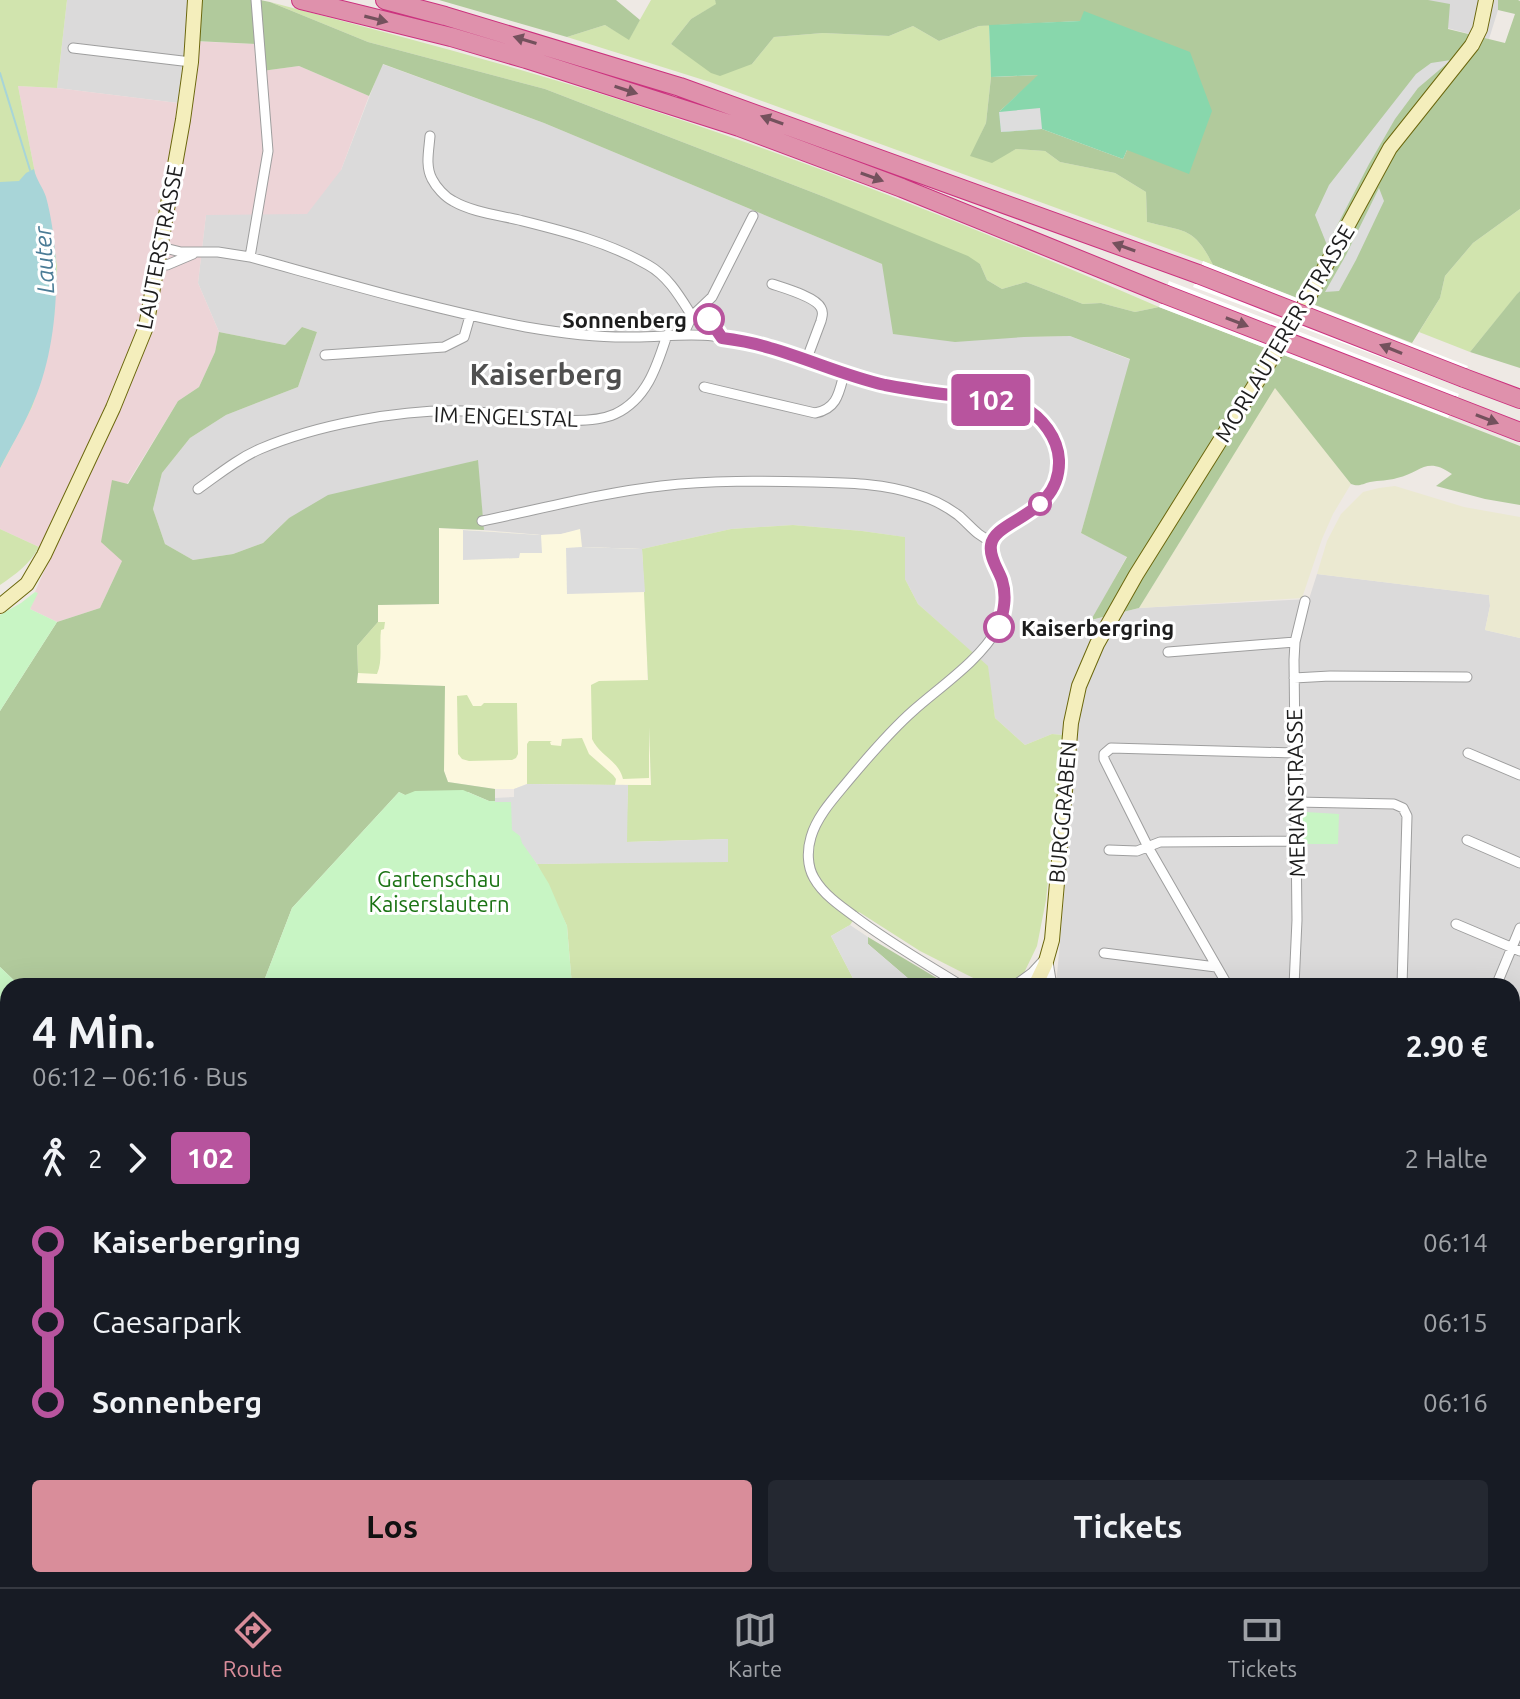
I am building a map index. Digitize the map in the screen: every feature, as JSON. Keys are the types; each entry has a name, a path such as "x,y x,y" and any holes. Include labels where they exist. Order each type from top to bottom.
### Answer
{"highway":[{"path":"301,0 511,54 739,127 902,188 1520,432"},
{"path":"385,0 680,87 1198,274 1520,399"}],"street":[{"name":"LAUTERSTRASSE","path":"0,606 21,591 37,568 138,349 148,316 183,120 195,0"},
{"path":"250,257 268,151 256,0"},
{"name":"MORLAUTERER STRASSE","path":"1085,670 1136,575 1300,313 1390,148 1472,45 1480,29 1486,0"},
{"path":"73,48 191,62"},
{"path":"430,136 428,162 431,178 443,194 454,202 594,241 651,266 670,283 692,316"},
{"path":"683,335 692,316 712,297 753,216"},
{"path":"161,247 181,252 218,252 250,257 470,316 531,328 597,336 710,336 770,348 844,374 921,392 1011,402 1036,416 1048,429 1059,458 1058,472 1053,488 1043,502 998,532 991,541 991,555 1003,582 1005,605 999,627 984,650 908,715 862,764 823,812 811,837 808,864 825,892 875,932 949,978"},
{"path":"158,263 167,265 197,252"},
{"path":"772,284 815,300 821,307 823,315 806,361"},
{"path":"325,355 444,347 464,337 470,316"},
{"name":"IM ENGELSTAL","path":"198,489 232,465 283,440 376,418 462,411 572,420 613,415 640,396 651,378 667,335"},
{"path":"704,387 815,413 832,406 844,374"},
{"path":"482,521 596,497 691,483 845,483 897,488 918,494 958,515 976,533 991,541"},
{"name":"LAUTERSTRASSE","path":"0,597 37,568"},
{"name":"MERIANSTRASSE","path":"1294,978 1297,920 1295,642 1305,601"},
{"path":"1168,652 1295,642"},
{"name":"BURGGRABEN","path":"1038,978 1052,940 1071,723 1085,670"},
{"path":"1294,678 1467,677"},
{"path":"1223,978 1148,847 1104,759 1106,751 1111,748 1294,753"},
{"path":"1468,753 1520,775"},
{"path":"1296,802 1394,804 1403,808 1407,816 1402,978"},
{"path":"1467,840 1520,863"},
{"path":"1109,850 1137,851 1160,842 1296,841"},
{"path":"1456,924 1516,950"},
{"path":"1500,978 1516,950 1520,928"},
{"path":"1104,953 1216,967"},
{"path":"1025,978 1048,955"},
{"name":"BURGGRABEN","path":"1048,955 1051,978"}],"shaded area":[{"path":"67,0 198,0 186,42 178,103 57,88"},
{"path":"1428,0 1498,0 1489,39 1447,28"},
{"path":"186,41 259,44 262,71 299,66 369,96 341,170 307,214 206,215 198,283 219,332 215,352 199,387 178,401 127,484 112,480 122,561 100,608 57,622 30,609 52,553 0,529 0,468 32,407 44,370 54,316 57,267 45,195 36,178 18,86 178,103"},
{"path":"1451,60 1418,88 1395,119 1327,245 1315,215 1329,185 1416,74 1431,63"},
{"path":"382,64 544,123 882,264 1024,337 1070,336 1131,360 1081,533 1127,556 1092,620 1139,608 1309,599 1317,574 1489,595 1485,630 1520,638 1520,978 1057,978 1078,740 1052,734 1025,745 995,718 987,666 918,604 905,579 904,537 793,525 731,529 642,549 581,547 580,530 541,535 484,530 477,460 289,518 263,543 233,554 193,560 165,544 153,509 162,473 190,438 226,415 298,387 317,332 302,327 285,345 219,332 198,283 206,214 341,170"},
{"path":"1040,108 1042,129 1001,132 999,112"},
{"path":"1379,188 1384,201 1356,260 1339,291 1325,292 1346,255"},
{"path":"1275,387 1351,484 1322,539 1302,598 1139,608"},
{"path":"1395,486 1464,507 1520,517 1520,638 1485,630 1489,595 1317,574 1327,541 1341,514 1363,492"},
{"path":"439,528 541,535 580,529 582,547 642,549 651,785 527,784 514,789 495,789 448,782 444,771 444,686 356,683 357,646 377,622 378,605 439,604"},
{"path":"463,530 541,535 542,553 520,553 519,558 463,560"},
{"path":"566,548 642,549 645,592 567,594"},
{"path":"527,784 628,785 627,842 728,839 728,862 537,864 520,836 512,830 511,802 495,802 495,798 514,797 514,789"},
{"path":"850,925 868,937 868,944 908,978 853,978 831,936"}],"green space":[{"path":"0,0 67,0 57,88 18,86 36,178 45,195 57,266 54,316 44,370 32,407 0,468"},
{"path":"198,0 270,2 368,42 545,89 968,256 980,264 987,280 1002,289 1026,282 1083,304 1101,303 1135,312 1159,307 1520,446 1520,505 1436,486 1452,474 1436,466 1424,467 1394,479 1351,484 1275,388 1139,608 1091,620 1127,557 1081,533 1130,359 1070,336 955,342 893,334 882,264 544,123 383,64 369,96 299,66 262,71 258,44 195,41"},
{"path":"439,0 616,0 640,20 629,40 605,25 567,37"},
{"path":"651,0 715,0 717,4 691,19 671,44 692,58 752,64 774,37 823,33 889,36 913,26 939,41 989,25 991,77 986,123 971,156 1008,153 1016,149 1045,151 1060,162 1115,173 1146,192 1147,222 1188,233 1200,244 1213,265 710,82 567,37 605,25 629,39"},
{"path":"715,0 1428,0 1450,4 1448,29 1505,43 1515,14 1498,10 1498,0 1518,0 1520,209 1473,243 1445,276 1440,298 1412,343 1213,265 1200,244 1188,233 1147,222 1146,192 1115,173 1060,162 1045,151 1016,149 992,163 970,156 986,123 991,77 1039,75 1000,111 1002,132 1042,129 1123,159 1127,150 1080,21 979,26 939,41 913,26 889,36 823,33 774,37 752,64 720,76 711,73 671,44 691,19 716,4"},
{"path":"270,2 534,74 690,123 926,210 1159,307 1135,312 1101,303 1083,304 1026,282 1002,289 987,280 980,264 822,196 545,89 368,42"},
{"path":"1084,11 1190,52 1212,111 1189,174 1127,150 1123,159 1042,129 1001,132 999,112 1038,75 991,77 989,25 1080,21"},
{"path":"1520,209 1520,291 1470,352 1419,332 1440,298 1445,276 1473,243"},
{"path":"1520,291 1520,368 1470,352 1517,294"},
{"path":"302,327 317,332 298,387 226,415 190,438 162,473 153,509 165,544 193,560 233,554 263,543 289,518 328,495 478,460 484,530 439,528 439,604 378,605 378,622 357,646 357,683 445,686 444,771 448,782 495,789 495,802 468,792 405,795 399,792 292,908 265,978 12,978 0,967 0,711 57,622 100,608 122,561 101,542 112,480 128,484 178,401 199,387 215,352 219,332 285,345"},
{"path":"793,525 905,537 905,579 918,604 988,666 995,718 1025,745 1052,734 1063,735 1046,900 1037,946 1019,978 973,978 920,951 859,912 850,925 831,936 853,978 571,978 567,926 537,864 728,861 727,839 626,842 628,785 651,785 649,727 649,778 623,779 618,768 592,739 591,685 599,681 648,680 642,549 731,529"},
{"path":"0,529 39,547 27,564 0,585"},
{"path":"38,593 30,609 57,622 0,711 0,615"},
{"path":"378,622 385,622 381,630 379,669 377,674 358,673 357,646"},
{"path":"467,695 473,706 517,703 516,758 469,761 458,754 457,696"},
{"path":"582,738 589,754 616,779 615,785 527,784 529,741 552,741 551,745 561,746 562,739"},
{"name":"Gartenschau Kaiserslautern","path":"463,790 489,801 511,801 520,836 549,884 567,926 571,978 265,978 292,908 399,792 405,795 415,791"},
{"path":"1306,812 1339,814 1338,844 1302,844 1302,817"},
{"path":"868,937 937,978 908,978 868,944"},
{"path":"0,967 12,978 0,978"}],"water":[{"path":"34,169 46,197 55,248 53,332 40,385 0,468 0,182 19,181"}],"pier":[{"path":"1203,261 1468,366 1460,387 1193,287"},
{"path":"1169,281 1459,394 1448,418 1159,307"}],"waterway":[{"name":"Lauter","path":"0,73 30,170"}],"bus line":[{"name":"102","path":"709,319 722,338 770,348 881,384 921,392 1011,402 1036,416 1048,429 1054,443 1059,458 1058,472 1053,488 1043,502 998,532 991,541 991,555 1003,582 1005,605 999,627"}],"place":[{"name":"Sonnenberg","path":"709,319"},
{"name":"Kaiserbergring","path":"999,627"}],"district":[{"name":"Kaiserberg","path":"546,374"}]}
